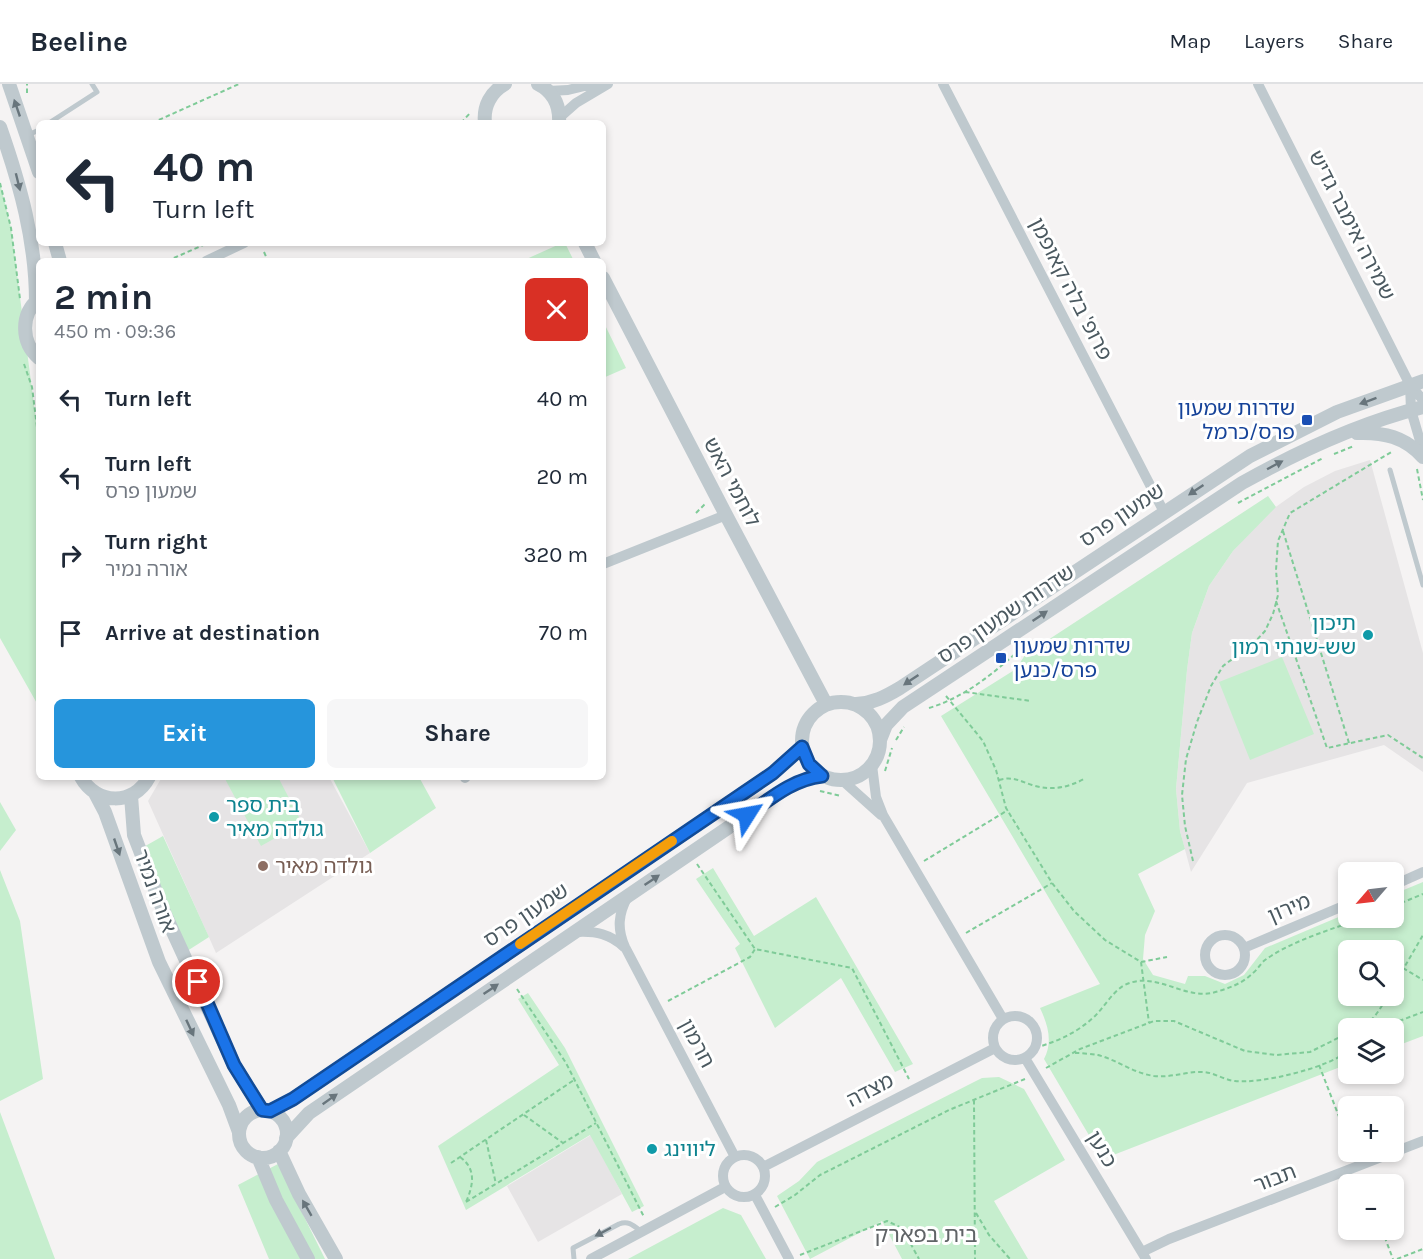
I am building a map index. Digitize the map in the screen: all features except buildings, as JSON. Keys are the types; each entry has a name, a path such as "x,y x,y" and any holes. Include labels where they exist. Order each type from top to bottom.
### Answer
{"street":[{"path":"9,84 33,132 36,152"},
{"path":"483,120 489,99 504,84"},
{"path":"543,88 568,90 592,84"},
{"path":"561,120 576,103 609,84"},
{"name":"פרופ' בלה קאופמן","path":"943,84 1164,512"},
{"name":"שמירה אימבר גדיש","path":"1258,84 1416,383"},
{"path":"543,88 557,105 560,120"},
{"path":"0,127 15,170 32,238 36,274"},
{"path":"212,258 238,246"},
{"name":"לוחמי האש","path":"606,284 826,704"},
{"path":"36,303 26,318 25,328 26,338 36,355"},
{"path":"1416,383 1423,400"},
{"path":"1416,383 1423,451"},
{"name":"שמעון פרס","path":"856,704 869,703 887,696 1250,456 1337,412 1416,383"},
{"name":"שדרות שמעון פרס","path":"880,740 892,717 937,685 1242,483 1301,452 1343,434 1417,408"},
{"path":"1343,434 1372,432 1387,434 1413,447 1423,457"},
{"path":"606,563 726,515"},
{"path":"846,702 856,704 865,710 875,722 880,740 879,752 872,765 858,777 842,780 822,776 809,764 802,747 801,737 809,717 826,704 846,702"},
{"name":"שמעון פרס","path":"266,1110 287,1103 773,773 802,747"},
{"path":"872,765 876,797 887,821 1003,1019"},
{"name":"שמעון פרס","path":"286,1138 309,1113 785,789 810,777 822,776"},
{"name":"אורה נמיר","path":"83,780 95,793 105,812 159,962 197,1044 229,1105 239,1132"},
{"path":"95,793 113,799 131,796 140,790 147,780"},
{"path":"842,780 887,821"},
{"name":"אורה נמיר","path":"131,796 134,835 164,910 234,1065 266,1110"},
{"path":"1404,881 1423,872"},
{"name":"חרמון","path":"628,896 620,913 620,936 735,1157"},
{"name":"מירון","path":"1244,948 1338,908"},
{"path":"577,932 598,932 616,939 625,947"},
{"path":"1017,1016 1030,1022 1037,1034 1035,1048 1025,1058 1008,1059 995,1048 993,1035 1003,1019 1017,1016"},
{"name":"מצדה","path":"763,1167 995,1048"},
{"name":"כנען","path":"1025,1058 1144,1256"},
{"path":"266,1110 281,1118 287,1131 286,1138 279,1151 273,1156 258,1157 252,1155 242,1145 239,1132 249,1114 266,1110"},
{"name":"תבור","path":"1144,1256 1169,1239 1423,1141"},
{"path":"279,1151 299,1194 336,1259"},
{"path":"742,1155 754,1158 763,1167 765,1179 760,1191 755,1195 735,1196 725,1187 723,1180 725,1166 735,1157 742,1155"},
{"path":"258,1157 308,1259"},
{"path":"591,1259 725,1187"},
{"path":"755,1195 789,1259"}],"lane":[{"path":"54,120 97,92 92,84"},
{"path":"1390,470 1423,585"},
{"path":"574,1259 573,1248 619,1224 625,1222 646,1230"}],"path":[{"path":"159,120 239,84"},
{"path":"174,258 201,246"},
{"path":"264,252 267,258"},
{"path":"1193,861 1185,826 1182,795 1186,759 1211,686 1223,666 1254,643 1265,631 1273,614 1276,601 1278,541 1290,513 1398,448"},
{"path":"690,518 707,503 708,497"},
{"path":"1282,531 1349,743"},
{"path":"1276,601 1327,748 1388,735 1423,758"},
{"path":"937,685 983,741 1008,810 1052,884 1074,911 1105,940 1141,962 1167,957"},
{"path":"964,692 1031,701"},
{"path":"999,780 1016,778 1044,788 1060,788 1084,778"},
{"path":"914,867 1008,810"},
{"path":"690,854 755,949 852,968 914,1089"},
{"path":"956,939 1052,884"},
{"path":"1404,902 1423,894"},
{"path":"1035,1048 1059,1041 1074,1033 1094,1018 1122,987 1144,981 1160,982 1191,993 1226,990 1254,973 1264,960 1295,944 1338,927"},
{"path":"1404,966 1423,935"},
{"path":"656,1007 750,957 755,949"},
{"path":"1141,962 1149,1023"},
{"path":"1404,969 1423,980"},
{"path":"509,977 566,1063 646,1230"},
{"path":"1404,1019 1423,1012"},
{"path":"765,1213 795,1195 820,1175 949,1110 1035,1074 1073,1052 1149,1023 1174,1021 1245,1052 1276,1055 1310,1052 1338,1038"},
{"path":"1073,1052 1099,1056 1126,1069 1153,1076 1170,1077 1202,1072 1240,1082 1284,1077 1338,1056"},
{"path":"1319,1065 1338,1114"},
{"path":"451,1163 574,1080"},
{"path":"974,1100 975,1259"},
{"path":"523,1114 563,1143"},
{"path":"460,1157 466,1161 473,1175 472,1188 466,1202 596,1123"},
{"path":"486,1140 496,1184"},
{"path":"975,1211 989,1235 1010,1259"},
{"path":"801,1255 887,1221 902,1228 919,1259"},
{"path":"1386,1240 1395,1259 1423,1249"}],"shaded area":[{"path":"1370,460 1423,653 1423,772 1384,745 1247,783 1191,872 1180,831 1176,789 1192,633 1209,586 1233,551 1270,511 1304,487 1335,471"},
{"name":"גולדה מאיר","path":"160,780 331,780 370,853 216,953 148,801"},
{"path":"591,1135 622,1194 538,1242 507,1186"}],"green space":[{"path":"0,183 11,228 36,420 36,702 0,638"},
{"path":"555,246 566,246 572,258 529,258"},
{"path":"606,327 626,368 606,377"},
{"path":"1268,496 1276,507 1233,551 1209,586 1192,633 1176,789 1180,831 1185,849 1138,874 1155,911 1145,935 1143,959 1153,975 1185,984 1188,976 1205,976 1225,984 1244,975 1265,948 1338,917 1338,928 1404,928 1404,890 1423,882 1423,1036 1404,1043 1404,1018 1338,1018 1338,1068 1103,1159 1044,1059 1049,1040 1040,1008 1100,984 941,716 1016,669 1025,655"},
{"path":"1282,657 1314,734 1250,760 1219,682"},
{"path":"226,780 280,780 302,823 261,846"},
{"path":"334,780 421,780 436,808 370,853"},
{"path":"0,802 16,830 0,851"},
{"path":"163,836 209,937 184,953 140,849"},
{"path":"713,868 754,936 816,897 913,1064 895,1072 841,978 775,1028 735,948 740,944 696,879"},
{"path":"0,870 20,921 43,1079 0,1101"},
{"path":"528,993 565,1048 644,1206 632,1212 590,1135 466,1210 438,1146 559,1065 518,999"},
{"path":"999,1077 1024,1089 1065,1160 994,1201 1028,1259 902,1259 882,1221 810,1259 777,1196 799,1181 817,1162 982,1078"},
{"path":"0,1112 55,1259 0,1259"},
{"path":"278,1164 325,1259 269,1259 238,1185"},
{"path":"723,1208 741,1215 766,1259 628,1259"}],"slow traffic":[{"path":"520,944 672,841"}],"place":[{"name":"שדרות שמעון פרס/כרמל","path":"1307,420"},
{"name":"תיכון שש-שנתי רמון","path":"1368,635"},
{"name":"שדרות שמעון פרס/כנען","path":"1001,658"},
{"name":"בית ספר גולדה מאיר","path":"214,817"},
{"name":"גולדה מאיר","path":"263,866"},
{"name":"ליווינג","path":"652,1149"}],"district":[{"name":"בית בפארק","path":"926,1234"}],"route":[{"path":"198,982 234,1065 262,1110 270,1111 293,1099 773,773 802,747 809,764 822,776 796,782 747,815"}]}
